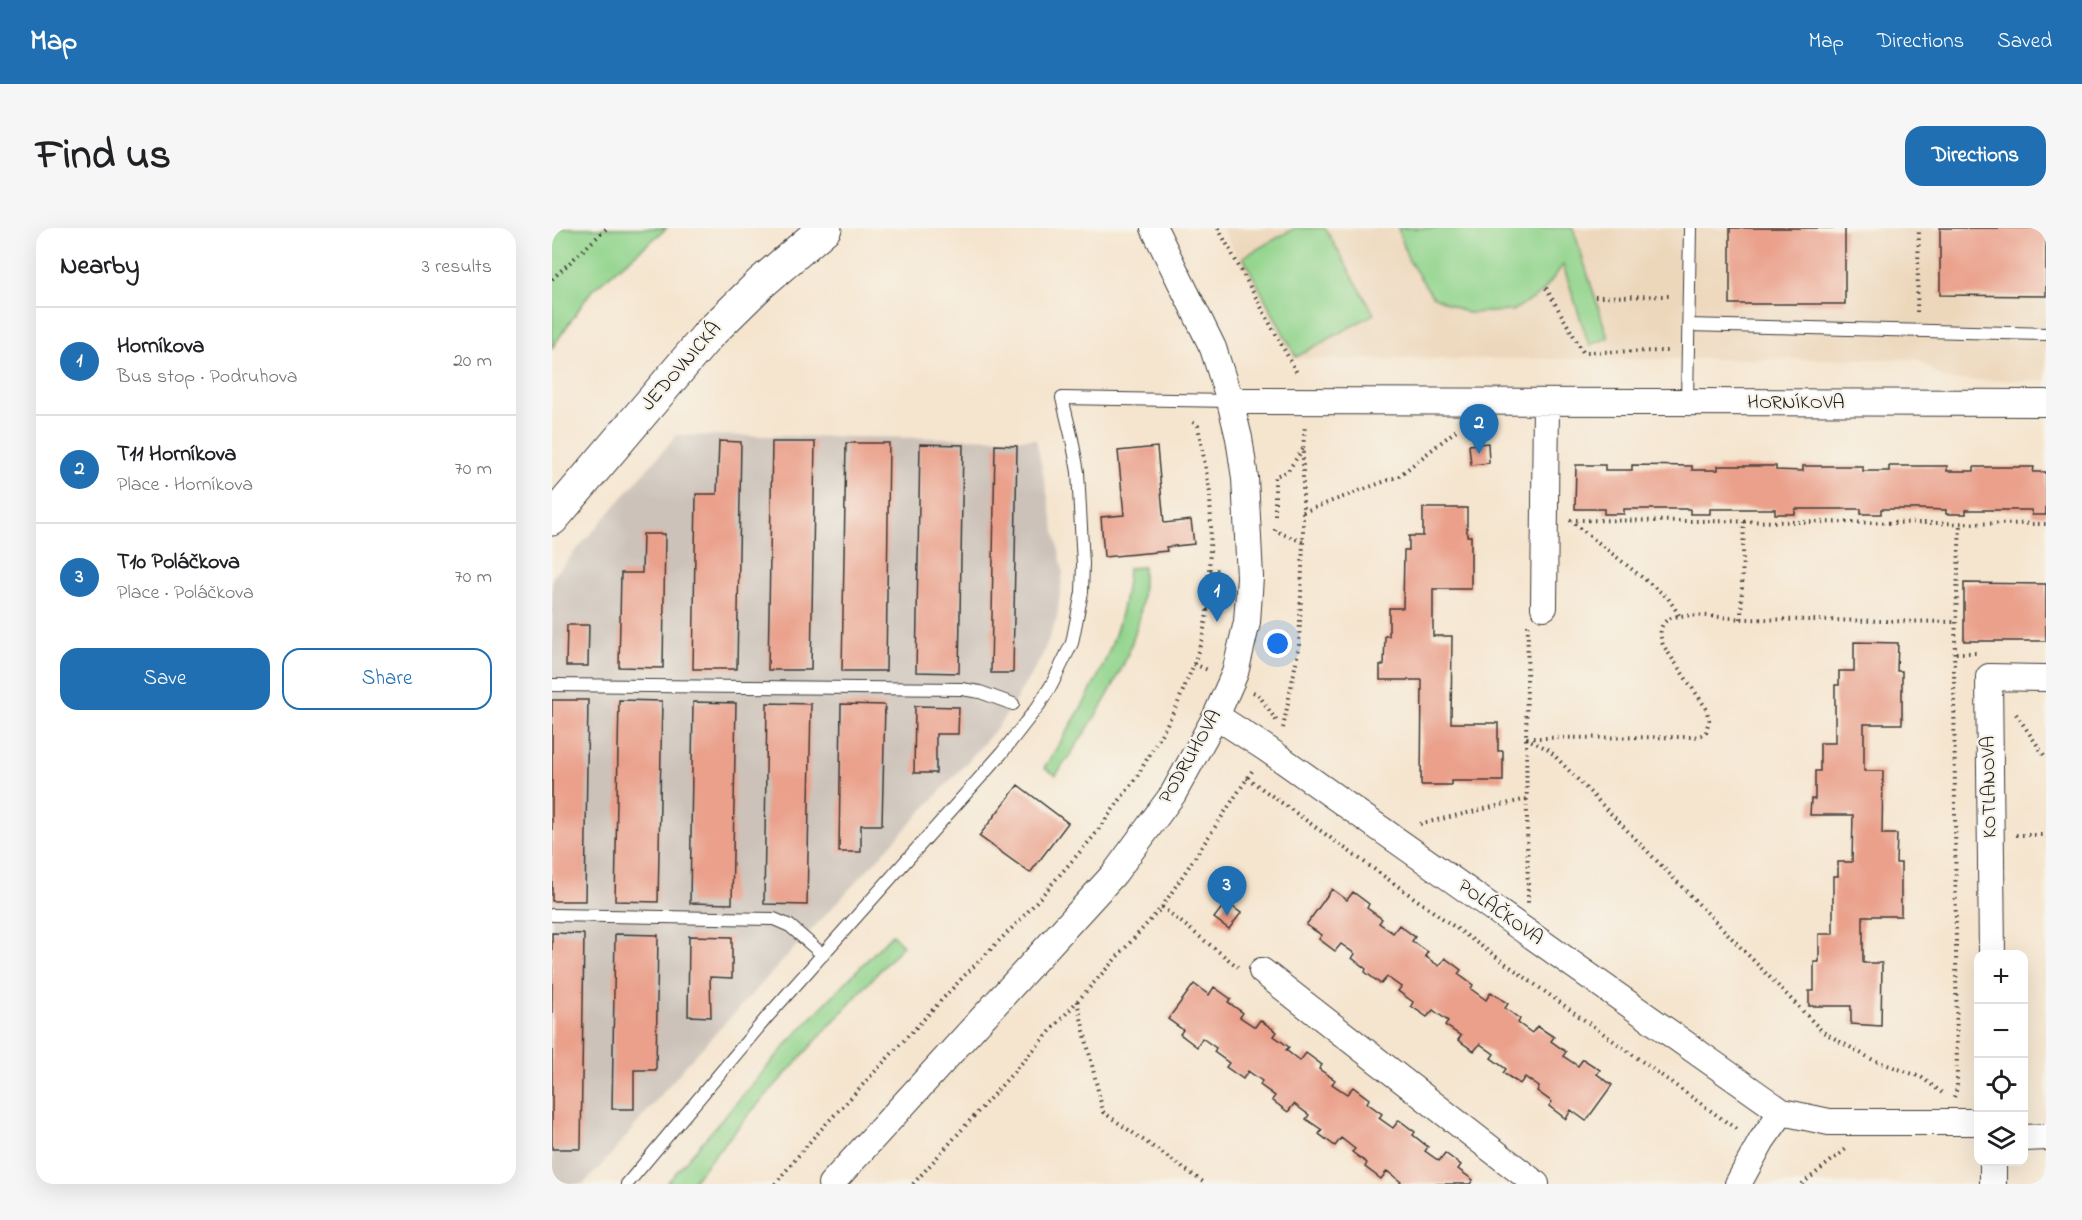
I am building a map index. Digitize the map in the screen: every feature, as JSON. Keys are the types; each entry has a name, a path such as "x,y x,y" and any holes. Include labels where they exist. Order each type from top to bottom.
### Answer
{"main road":[{"name":"JEDOVNICKÁ","path":"552,519 708,335 761,283 825,228"}],"street":[{"name":"PODRUHOVA","path":"831,1184 1114,874 1173,794 1216,716 1235,673 1247,622 1250,577 1245,478 1230,401 1213,348 1154,228"},
{"name":"HORNÍKOVA","path":"1230,401 2046,404"},
{"path":"1536,615 1546,402"},
{"path":"1989,677 2046,678"},
{"name":"KOTLANOVA","path":"1989,677 1992,950"},
{"name":"POLÁČKOVA","path":"1216,716 1267,749 1782,1112 1829,1122 1974,1122"},
{"path":"1262,971 1536,1184"},
{"path":"1738,1184 1762,1140 1782,1112"},
{"path":"2028,1137 2046,1137"},
{"path":"1993,1166 1993,1184"}],"lane":[{"path":"1687,403 1690,228"},
{"path":"1688,325 2046,334"},
{"path":"627,1184 696,1100 1001,754 1039,705 1063,664 1078,622 1083,564 1078,472 1062,398 1230,401"},
{"path":"552,685 962,689 980,692 1013,704"},
{"path":"552,915 774,919 790,926 823,955"}],"path":[{"path":"552,279 607,228"},
{"path":"1917,330 1919,228"},
{"path":"1546,288 1583,352 1688,351"},
{"path":"1595,297 1689,296"},
{"path":"775,1184 813,1138 965,975 1023,917 1093,837 1138,775 1177,705 1202,639 1207,609 1211,527 1210,494 1198,426 1190,419 1181,418"},
{"path":"1303,512 1399,476 1462,425"},
{"path":"1303,449 1287,472 1275,476 1275,531 1303,542"},
{"path":"1679,615 1668,598 1570,520 2046,524"},
{"path":"1742,618 1744,522"},
{"path":"1527,738 1549,750 1823,1032 1873,1060 1920,1077 1953,1101 1957,1088 1955,622 1960,524"},
{"path":"1210,570 1222,570"},
{"path":"1207,609 1220,611"},
{"path":"1519,900 1528,907 1527,738 1536,615"},
{"path":"1527,738 1692,737 1706,732 1709,720 1706,708 1663,645 1660,636 1661,627 1668,619 1679,615 1955,622"},
{"path":"1989,677 2046,758"},
{"path":"1247,778 1746,1136 1762,1140"},
{"path":"1422,833 1413,826 1527,799"},
{"path":"1077,1000 1103,1112 1206,1184"},
{"path":"1802,1184 1846,1149"}],"shaded area":[{"path":"1222,228 2046,228 2046,381 1946,380 1917,359 1293,359"},
{"path":"677,435 1036,439 1063,571 1057,617 1042,656 1013,704 997,728 962,768 687,1064 602,1165 583,1184 552,1184 552,578"}],"green space":[{"path":"552,228 667,228 592,290 552,348"},
{"path":"1295,228 1325,228 1374,314 1296,357 1243,257"},
{"path":"1398,228 1573,228 1608,338 1589,345 1563,265 1542,293 1512,311 1467,313 1432,296 1408,259"},
{"path":"1143,567 1141,608 1128,653 1108,696 1056,775 1044,768 1100,673 1119,622 1128,568"},
{"path":"892,934 903,945 751,1112 690,1184 666,1184 793,1037"}],"building":[{"path":"1730,228 1845,228 1845,304 1730,304"},
{"path":"1940,228 2046,228 2046,296 1940,295"},
{"path":"719,441 741,442 737,669 693,669 696,494 717,494"},
{"path":"772,442 815,442 811,670 768,670"},
{"path":"846,443 889,443 886,671 842,671"},
{"path":"1488,443 1489,463 1471,465 1469,445"},
{"path":"920,444 963,445 959,673 916,672"},
{"path":"995,445 1017,446 1013,673 991,673"},
{"path":"1157,447 1164,523 1191,520 1194,544 1166,547 1167,551 1104,557 1101,517 1124,515 1118,451"},
{"path":"1576,465 1605,465 1605,470 1632,470 1632,465 1692,466 1692,470 1718,470 1718,466 1776,466 1776,470 1803,471 1803,466 1863,466 1863,471 1889,471 1889,466 1947,466 1947,471 1974,471 1974,467 2034,467 2033,472 2046,472 2046,515 2032,515 2032,510 1966,510 1966,514 1946,514 1946,510 1918,509 1881,509 1881,514 1861,514 1861,509 1795,509 1795,514 1775,514 1775,509 1710,509 1710,514 1690,514 1690,509 1624,509 1624,514 1604,514 1604,509 1575,509"},
{"path":"1423,508 1467,508 1467,536 1471,536 1471,589 1433,589 1433,636 1452,636 1451,723 1498,723 1498,751 1503,751 1503,781 1451,781 1451,785 1421,785 1422,680 1380,680 1380,665 1384,665 1385,636 1389,636 1389,608 1403,608 1404,550 1409,550 1409,536 1423,536"},
{"path":"643,534 665,534 663,668 619,667 621,573 642,573"},
{"path":"1964,583 2046,584 2046,641 1964,641"},
{"path":"567,625 589,625 588,666 566,666"},
{"path":"1854,642 1898,643 1897,671 1902,671 1902,724 1864,724 1864,771 1883,771 1882,834 1897,834 1896,863 1901,863 1901,916 1863,916 1863,963 1882,963 1881,1026 1851,1024 1851,1006 1809,1006 1809,991 1814,991 1814,962 1819,962 1819,934 1833,934 1833,876 1838,876 1838,862 1852,862 1853,815 1810,815 1811,799 1815,799 1815,771 1820,771 1820,743 1835,743 1835,685 1839,685 1839,671 1854,671"},
{"path":"552,700 588,700 585,901 552,901"},
{"path":"619,700 662,701 658,902 615,901"},
{"path":"693,702 736,703 732,904 690,903"},
{"path":"767,703 811,704 807,905 764,904"},
{"path":"841,704 885,705 882,825 861,825 861,852 839,852"},
{"path":"915,706 959,707 958,734 936,734 936,773 914,773"},
{"path":"1018,785 1068,823 1030,873 979,836"},
{"path":"1332,889 1347,900 1353,892 1369,904 1367,908 1382,919 1379,923 1393,933 1399,925 1415,937 1412,941 1428,952 1425,956 1439,966 1445,958 1461,970 1458,974 1473,985 1471,989 1486,1000 1491,992 1508,1004 1505,1008 1520,1019 1518,1023 1532,1033 1537,1026 1554,1037 1551,1041 1566,1052 1563,1056 1578,1066 1583,1059 1600,1070 1597,1074 1612,1085 1586,1121 1571,1110 1566,1119 1549,1106 1552,1102 1537,1091 1539,1087 1525,1077 1520,1084 1503,1073 1506,1069 1491,1058 1494,1054 1480,1044 1474,1051 1458,1040 1461,1036 1445,1025 1448,1021 1433,1010 1427,1017 1411,1006 1413,1002 1398,991 1401,987 1387,977 1381,984 1352,958 1355,954 1341,944 1335,951 1319,939 1322,935 1306,925"},
{"path":"1226,902 1241,913 1229,929 1214,918"},
{"path":"552,933 584,934 581,1149 552,1149"},
{"path":"615,934 658,935 656,1070 634,1070 634,1109 612,1109"},
{"path":"689,936 732,937 732,978 710,977 711,1017 688,1016"},
{"path":"1194,984 1209,995 1214,987 1231,999 1228,1002 1243,1013 1240,1017 1255,1027 1260,1020 1277,1032 1274,1036 1289,1047 1286,1050 1300,1061 1306,1053 1322,1065 1319,1069 1335,1080 1332,1084 1347,1094 1353,1087 1369,1099 1367,1103 1382,1114 1379,1118 1393,1128 1399,1120 1415,1132 1413,1135 1428,1147 1425,1151 1439,1161 1445,1153 1461,1165 1458,1169 1473,1180 1470,1184 1399,1184 1401,1182 1387,1171 1381,1179 1365,1167 1367,1163 1352,1152 1355,1149 1341,1138 1335,1146 1319,1134 1322,1130 1306,1119 1309,1115 1294,1104 1288,1112 1272,1100 1275,1096 1260,1085 1262,1081 1248,1071 1243,1079 1226,1067 1229,1063 1214,1052 1216,1048 1202,1038 1197,1047 1180,1034 1183,1030 1168,1019"}],"place":[{"name":"T11 Horníkova","path":"1479,454"},
{"name":"Horníkova","path":"1217,622"},
{"name":"T10 Poláčkova","path":"1227,916"}]}
